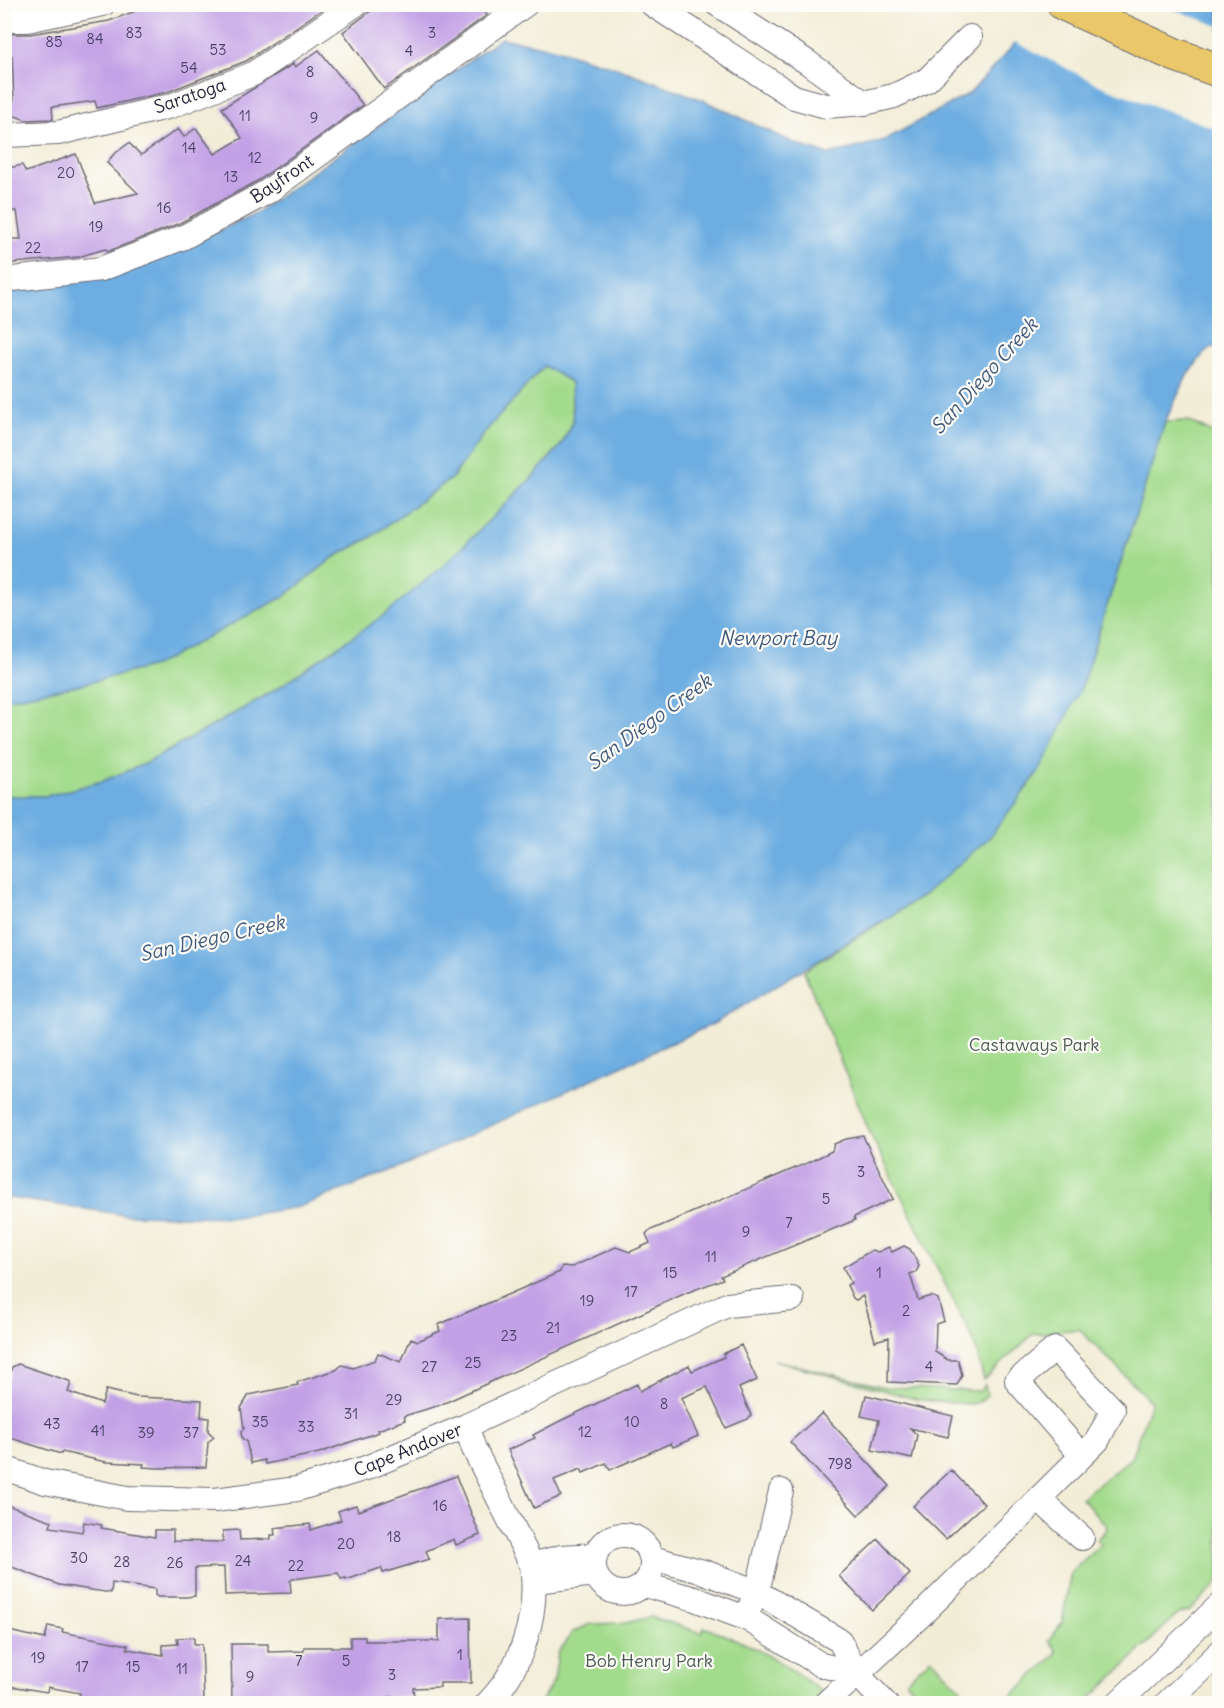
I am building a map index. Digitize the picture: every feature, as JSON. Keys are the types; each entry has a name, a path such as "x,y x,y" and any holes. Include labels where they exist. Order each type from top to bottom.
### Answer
{"highway":[{"path":"1064,4 1152,45 1220,71"}],"street":[{"path":"4,20 27,20 103,4"},
{"name":"Saratoga","path":"4,135 58,133 171,106 253,74 356,4"},
{"name":"Bayfront","path":"4,280 101,269 184,237 267,192 526,4"},
{"path":"652,4 794,97 826,106 864,103 894,96 927,80 970,38"},
{"path":"717,4 807,62 864,103"},
{"name":"Cape Andover","path":"4,1468 45,1482 127,1498 221,1500 297,1489 334,1479 466,1426 727,1305 792,1299"},
{"path":"466,1426 474,1449 533,1573 533,1609 524,1642 505,1685 487,1704"},
{"path":"825,1704 919,1617 1082,1456"},
{"path":"745,1618 757,1592 781,1491"},
{"path":"1039,1499 1082,1538"},
{"path":"625,1534 643,1542 652,1558 653,1568 645,1585 627,1594 608,1590 595,1564 607,1540 625,1534"},
{"path":"533,1573 561,1557 595,1564"},
{"path":"652,1558 704,1572 757,1592 840,1641 856,1673 886,1704"},
{"path":"645,1585 695,1599 745,1618 821,1665 856,1673"},
{"path":"1117,1704 1220,1605"},
{"path":"1175,1700 1220,1652"}],"green space":[{"path":"544,366 571,382 573,421 562,444 530,480 444,565 384,615 272,692 147,763 103,781 47,796 5,796 4,699 87,683 285,596 333,558 371,537 453,477 484,433"},
{"name":"Castaways Park","path":"1188,421 1219,436 1219,1582 1190,1611 1178,1614 1086,1703 1004,1703 1056,1654 1056,1649 1049,1641 1062,1623 1071,1572 1101,1544 1096,1540 1107,1529 1106,1525 1081,1498 1131,1458 1151,1402 1079,1329 1033,1334 984,1380 974,1342 869,1131 804,971 923,896 1081,688 1165,422"},
{"path":"774,1360 885,1387 980,1391 985,1385 987,1395 979,1402 971,1404 919,1400"},
{"name":"Bob Henry Park","path":"651,1617 702,1633 704,1627 740,1641 789,1668 834,1703 540,1704 554,1680 558,1653 573,1632 590,1624 625,1623"},
{"path":"931,1658 974,1703 927,1703 906,1681"}],"water":[{"name":"Newport Bay","path":"1050,5 1219,5 1219,344 1204,353 1187,376 1165,422 1081,688 1040,770 990,837 923,896 715,1023 398,1168 299,1207 236,1217 126,1215 5,1197 4,796 47,796 103,781 147,763 272,692 384,615 444,565 530,480 562,444 573,421 571,382 544,366 484,433 453,477 371,537 333,558 285,596 154,666 87,683 5,699 5,287 181,249 256,213 501,38 553,48 617,68 703,100 796,144 829,155 885,140 970,93"}],"pier":[{"path":"1046,4 1162,5 1219,26 1219,130 1101,86 1013,41"}],"building":[{"path":"154,4 330,4 246,61 167,92 97,108 95,101 52,107 53,119 26,120 4,112 4,100 14,100 12,56 4,56 4,34 30,34 109,21"},
{"path":"380,4 479,4 487,15 384,89 343,32"},
{"path":"319,50 363,105 259,180 178,224 109,251 105,249 78,257 4,264 4,239 21,239 17,211 4,211 4,169 22,165 26,172 76,154 95,203 138,193 107,163 113,155 129,143 141,155 178,129 184,137 196,128 215,154 242,138 222,108 293,64 295,67"},
{"path":"863,1136 893,1199 854,1217 855,1220 721,1276 723,1279 686,1293 440,1405 404,1416 405,1420 378,1430 379,1432 319,1453 265,1464 264,1460 251,1463 246,1440 242,1439 241,1432 244,1428 241,1408 249,1395 298,1385 297,1382 336,1370 342,1365 353,1368 375,1360 378,1353 401,1362 411,1338 418,1341 440,1331 438,1325 560,1272 562,1266 572,1267 616,1247 630,1252 650,1243 646,1234 649,1231 807,1163 832,1151 834,1144"},
{"path":"904,1246 910,1249 919,1266 916,1272 910,1274 918,1300 931,1296 938,1299 944,1321 936,1324 935,1352 948,1360 958,1360 962,1375 957,1385 888,1382 889,1337 875,1341 863,1296 856,1300 853,1298 847,1285 851,1283 843,1267 872,1250 878,1252 889,1247 892,1252"},
{"path":"741,1345 757,1380 739,1388 751,1415 748,1419 726,1428 707,1387 681,1398 698,1436 673,1447 671,1443 610,1470 606,1463 583,1473 581,1469 554,1480 561,1496 534,1508 508,1450 535,1438 533,1435 558,1422 637,1384 640,1391 689,1365 692,1371 724,1357 723,1354"},
{"path":"18,1364 69,1381 71,1383 68,1392 102,1404 106,1390 137,1397 202,1400 201,1417 209,1418 208,1431 214,1437 208,1442 206,1467 157,1468 143,1467 144,1464 106,1462 62,1452 61,1454 4,1436 4,1379 8,1380 12,1367"},
{"path":"866,1395 953,1416 948,1437 910,1428 917,1435 912,1459 872,1450 879,1420 861,1416"},
{"path":"822,1413 890,1486 858,1515 790,1442"},
{"path":"951,1470 984,1504 946,1539 913,1506"},
{"path":"456,1476 480,1535 456,1545 454,1539 426,1551 429,1559 383,1573 381,1568 346,1580 346,1578 341,1579 338,1573 293,1579 290,1581 291,1593 225,1595 224,1567 195,1568 195,1596 158,1597 155,1595 155,1589 112,1583 111,1593 59,1585 4,1564 4,1504 52,1521 50,1527 82,1532 84,1522 102,1525 101,1528 155,1537 155,1530 173,1530 173,1541 223,1542 223,1531 239,1530 240,1540 271,1539 271,1535 275,1535 274,1528 310,1524 311,1530 341,1520 338,1511 356,1505 358,1511"},
{"path":"878,1539 910,1574 872,1610 839,1576"},
{"path":"470,1618 471,1683 440,1683 440,1687 413,1688 414,1697 389,1697 390,1704 279,1704 279,1699 248,1699 248,1704 232,1704 231,1644 268,1644 268,1652 304,1651 304,1647 351,1647 350,1637 365,1637 365,1641 439,1641 439,1619"},
{"path":"48,1626 63,1629 62,1632 128,1645 127,1649 163,1655 163,1645 178,1644 177,1638 194,1637 194,1644 202,1644 204,1702 78,1704 80,1693 48,1687 47,1692 4,1685 4,1630 45,1639"}],"water label":[{"name":"San Diego Creek","path":"984,376"},
{"name":"San Diego Creek","path":"649,722"},
{"name":"San Diego Creek","path":"212,938"}]}
